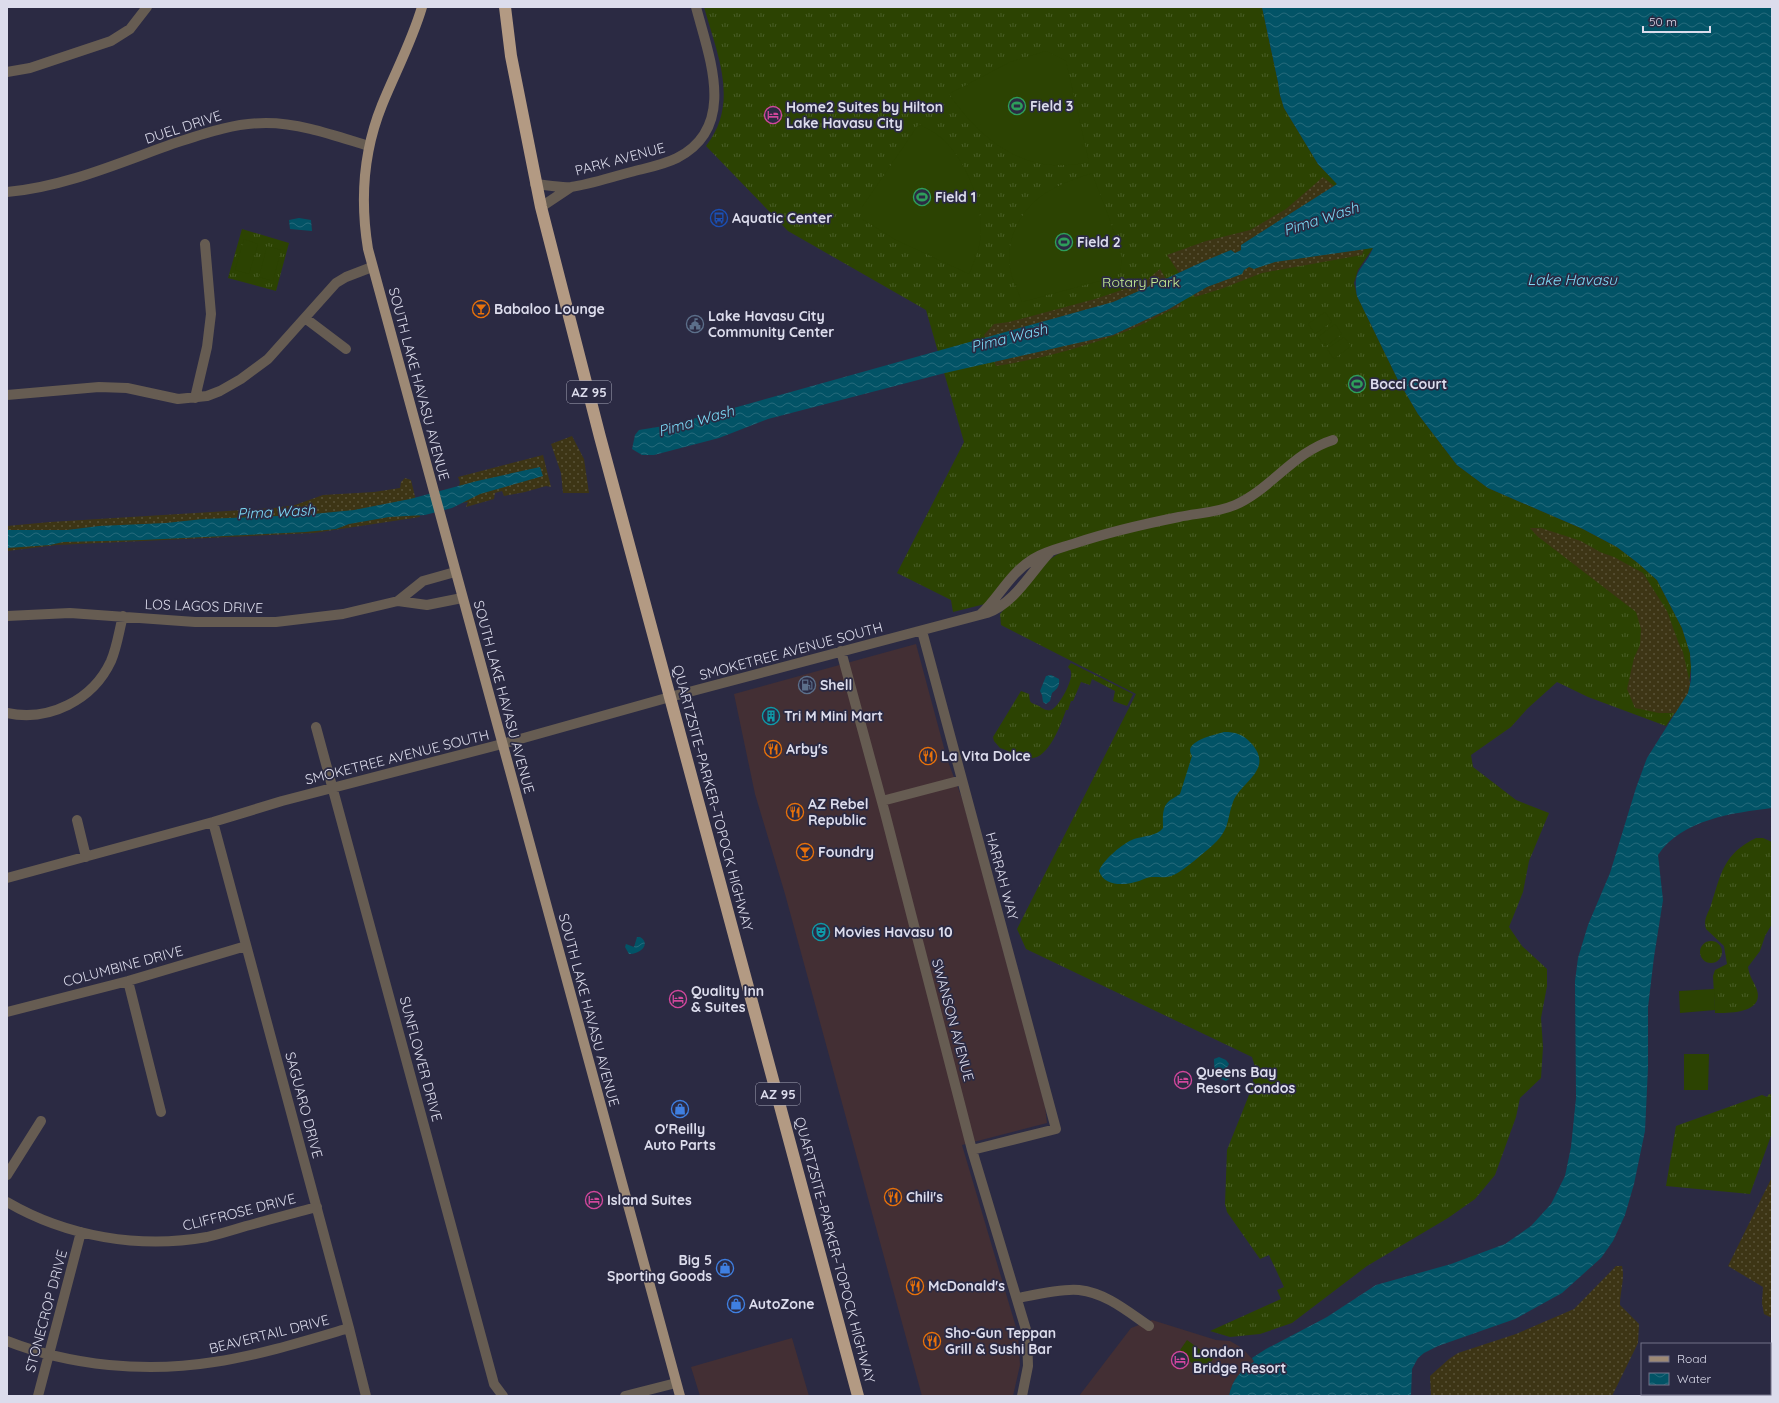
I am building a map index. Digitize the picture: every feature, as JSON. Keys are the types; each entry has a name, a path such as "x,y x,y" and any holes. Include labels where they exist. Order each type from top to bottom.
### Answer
{"highway":[{"name":"AZ 95","path":"504,7 511,56 535,184 541,207"},
{"name":"QUARTZSITE–PARKER–TOPOCK HIGHWAY","path":"541,207 600,437 697,792 858,1396"}],"main road":[{"name":"SOUTH LAKE HAVASU AVENUE","path":"422,7 381,106 369,146 363,208 372,267 680,1396"}],"street":[{"path":"7,72 41,65 111,41 121,36 134,25 146,7"},
{"name":"PARK AVENUE","path":"541,207 571,187 670,161 691,148 706,130 714,106 715,82 696,7"},
{"name":"DUEL DRIVE","path":"7,192 50,185 84,175 211,131 238,125 266,123 293,125 369,146"},
{"name":"PARK AVENUE","path":"535,184 571,187"},
{"path":"195,398 207,347 211,314 205,244"},
{"path":"7,395 99,387 127,388 170,398 195,398 220,391 255,370 280,348 336,283 346,277 372,267"},
{"path":"305,318 346,349"},
{"name":"SMOKETREE AVENUE SOUTH","path":"7,878 213,822 282,801 502,744 670,697 922,631 980,614 990,605 1013,575 1033,559 1050,552 1136,526 1210,513 1228,508 1252,495 1308,452 1333,440"},
{"name":"LOS LAGOS DRIVE","path":"398,601 423,581 455,572"},
{"name":"LOS LAGOS DRIVE","path":"7,616 70,613 195,622 276,622 343,614 398,601 427,605 462,598"},
{"path":"7,713 28,715 52,712 71,704 87,692 103,674 111,660 123,616"},
{"name":"HARRAH WAY","path":"922,631 1056,1129 972,1150"},
{"name":"SWANSON AVENUE","path":"841,651 882,802 972,1150 1018,1298 1027,1333 1029,1350 1027,1376 1022,1396"},
{"name":"SUNFLOWER DRIVE","path":"316,727 494,1384 502,1396"},
{"path":"882,802 962,780"},
{"path":"77,820 86,857"},
{"name":"SAGUARO DRIVE","path":"213,822 350,1328 366,1396"},
{"name":"COLUMBINE DRIVE","path":"7,1012 128,981 246,946"},
{"path":"128,981 161,1112"},
{"path":"7,1175 41,1122"},
{"name":"CLIFFROSE DRIVE","path":"7,1202 36,1217 81,1232 109,1238 134,1241 184,1240 209,1236 316,1207"},
{"name":"STONECROP DRIVE","path":"38,1396 81,1232"},
{"path":"1018,1298 1043,1293 1078,1290 1112,1300 1149,1326"},
{"name":"BEAVERTAIL DRIVE","path":"7,1341 49,1354 111,1365 145,1367 179,1366 213,1363 246,1356 350,1328"},
{"path":"625,1396 676,1382"}],"shaded area":[{"path":"916,644 947,759 963,801 1045,1106 1047,1123 962,1145 1018,1334 1020,1365 1013,1396 922,1396 785,894 755,794 734,694"},
{"name":"London Bridge Resort","path":"1152,1320 1216,1340 1230,1341 1242,1348 1254,1361 1238,1376 1233,1383 1229,1396 1079,1396 1131,1328"},
{"path":"792,1338 809,1396 700,1396 691,1367"}],"green space":[{"name":"Rotary Park","path":"704,7 1262,7 1284,108 1318,164 1337,184 1349,191 1369,210 1377,221 1377,235 1373,248 1358,270 1354,283 1357,296 1398,380 1418,414 1457,465 1488,488 1583,529 1617,547 1638,563 1657,580 1682,628 1690,653 1691,667 1688,693 1666,726 1588,697 1557,682 1527,709 1511,727 1471,755 1473,767 1516,800 1549,813 1529,861 1523,892 1509,927 1522,946 1547,969 1547,986 1541,1018 1543,1047 1541,1078 1520,1098 1516,1117 1495,1175 1475,1199 1448,1218 1367,1266 1292,1323 1260,1334 1230,1337 1210,1331 1281,1299 1277,1290 1284,1287 1269,1255 1260,1259 1227,1212 1225,1204 1227,1150 1249,1095 1256,1070 1252,1057 1026,949 1017,929 1136,694 1001,625 1000,614 1048,561 1060,553 1083,544 1132,530 1180,520 1216,515 1228,511 1260,494 1310,454 1306,449 1250,492 1227,504 1210,509 1180,513 1135,523 1091,535 1040,552 1027,559 1011,573 985,604 953,612 951,600 897,573 964,442 926,310 788,231 706,146 716,130 722,113 724,96 723,78 715,42"},
{"name":"Field 3","path":"1046,51 1066,61 1089,162 1067,165 1046,164 1026,160 1008,152 976,127 962,112 949,94 1010,62"},
{"name":"Field 1","path":"919,124 935,133 954,152 962,164 974,190 978,203 981,236 977,253 969,274 896,240 862,219 862,207"},
{"name":"Field 2","path":"1092,173 1112,226 1122,258 1120,273 1111,278 1022,302 1012,277 1009,257 1013,234 1018,224 1031,205 1040,197 1049,191 1075,179"},
{"path":"242,229 289,243 276,291 228,278"},
{"path":"244,239 258,244 249,274 235,270"},
{"path":"267,246 281,250 273,281 259,277"},
{"path":"1325,312 1332,322 1315,334 1308,324"},
{"path":"1335,324 1342,334 1325,347 1318,337"},
{"path":"1344,337 1351,346 1334,359 1327,349"},
{"path":"1071,663 1133,694 1127,706 1113,701 1115,691 1092,679 1090,685 1081,682 1073,701 1071,701 1068,710 1066,710 1053,740 1042,754 1029,758 1000,748 994,741 993,737 1021,691 1029,694 1030,701 1032,703 1045,710 1051,710 1058,704 1068,687 1071,671 1068,667"},
{"path":"1756,838 1763,838 1772,842 1772,924 1765,936 1760,951 1748,967 1757,990 1758,998 1755,1003 1744,1010 1728,1013 1715,1013 1713,976 1715,970 1727,964 1724,946 1706,929 1705,919 1721,874 1730,858 1745,844"},
{"path":"1711,941 1719,944 1722,952 1719,960 1711,963 1703,960 1700,952 1703,944"},
{"path":"1714,989 1715,1010 1680,1013 1679,991"},
{"path":"1684,1054 1709,1054 1708,1090 1684,1090"},
{"path":"1769,1094 1772,1095 1772,1133 1750,1194 1666,1186 1676,1126 1762,1095 1767,1097"},
{"path":"1187,1340 1213,1359 1204,1371 1178,1353"}],"sand":[{"path":"1323,177 1343,193 1371,231 1362,255 1262,273 1221,289 1195,297 1167,255 1206,241 1250,230 1286,209"},
{"path":"1160,269 1181,304 1178,308 1127,331 1095,342 1046,356 996,366 984,335 994,324 1009,322 1095,299 1143,283"},
{"path":"572,436 584,459 589,493 563,493 561,473 551,444"},
{"path":"543,455 551,487 546,486 504,496 502,491 495,493 494,499 466,507 468,502 454,504 460,482 458,477"},
{"path":"405,478 411,480 420,517 314,533 57,545 7,551 7,526 275,508 295,505 323,495 374,492 400,488 401,482"},
{"path":"1530,528 1541,528 1581,541 1643,573 1667,611 1683,652 1692,693 1679,713 1659,713 1635,708 1627,689 1634,658 1640,645 1641,629 1636,612 1537,536"},
{"path":"1772,1177 1772,1318 1764,1314 1762,1303 1763,1287 1728,1266"},
{"path":"1616,1266 1622,1266 1623,1271 1620,1305 1639,1324 1638,1343 1612,1396 1431,1396 1430,1376 1449,1359 1458,1353 1516,1334 1574,1309"}],"water":[{"name":"Lake Havasu","path":"1262,7 1772,7 1772,808 1741,812 1709,820 1694,826 1680,833 1668,843 1658,855 1663,900 1648,1007 1648,1068 1645,1131 1634,1184 1625,1215 1613,1241 1601,1258 1562,1293 1515,1319 1438,1346 1424,1353 1418,1358 1412,1369 1411,1396 1229,1396 1235,1380 1245,1368 1254,1362 1252,1358 1266,1349 1327,1317 1376,1285 1451,1264 1505,1244 1531,1226 1551,1204 1565,1176 1571,1147 1576,1098 1575,981 1578,958 1588,925 1610,873 1636,788 1647,758 1688,693 1691,680 1690,653 1682,628 1657,580 1617,547 1583,529 1488,488 1457,465 1418,414 1398,380 1357,296 1357,274 1373,248 1275,262 1254,269 1249,267 1244,270 1242,274 1207,287 1169,309 1113,335 945,373 768,419 719,438 654,455 642,455 632,449 635,435 639,430 670,425 723,411 1113,302 1231,250 1235,253 1241,250 1241,245 1337,184 1318,164 1284,108"},
{"path":"299,218 311,220 312,231 290,229 289,220"},
{"path":"540,467 543,476 480,494 452,508 425,515 389,517 349,524 336,529 305,532 142,540 63,542 50,545 7,548 7,530 67,530 99,526 166,523 203,519 303,515 354,510 410,499 477,481"},
{"path":"1051,675 1059,679 1059,685 1052,693 1050,701 1046,704 1043,702 1040,691 1046,676"},
{"path":"1224,732 1232,732 1245,737 1257,752 1259,761 1258,768 1254,775 1233,802 1226,827 1217,841 1181,871 1171,876 1147,878 1126,884 1112,883 1102,877 1099,871 1114,852 1124,844 1134,839 1157,833 1163,828 1164,808 1168,802 1180,794 1192,756 1190,751 1192,746 1207,737"},
{"path":"637,937 640,937 643,940 645,943 644,946 637,953 629,954 625,947 626,944 634,947"},
{"path":"1219,1057 1226,1060 1229,1064 1226,1069 1229,1079 1226,1081 1219,1078 1215,1070 1214,1059"}],"place":[{"name":"Field 3","path":"1017,106"},
{"name":"Home2 Suites by Hilton Lake Havasu City","path":"773,115"},
{"name":"Field 1","path":"922,197"},
{"name":"Aquatic Center","path":"719,218"},
{"name":"Field 2","path":"1064,242"},
{"name":"Babaloo Lounge","path":"481,309"},
{"name":"Lake Havasu City Community Center","path":"695,324"},
{"name":"Bocci Court","path":"1357,384"},
{"name":"Shell","path":"807,685"},
{"name":"Tri M Mini Mart","path":"771,716"},
{"name":"Arby's","path":"773,749"},
{"name":"La Vita Dolce","path":"928,756"},
{"name":"AZ Rebel Republic","path":"795,812"},
{"name":"Foundry","path":"805,852"},
{"name":"Movies Havasu 10","path":"821,932"},
{"name":"Quality Inn & Suites","path":"678,999"},
{"name":"Queens Bay Resort Condos","path":"1183,1080"},
{"name":"O'Reilly Auto Parts","path":"680,1109"},
{"name":"Chili's","path":"893,1197"},
{"name":"Island Suites","path":"594,1200"},
{"name":"Big 5 Sporting Goods","path":"725,1268"},
{"name":"McDonald's","path":"915,1286"},
{"name":"AutoZone","path":"736,1304"},
{"name":"Sho-Gun Teppan Grill & Sushi Bar","path":"932,1341"},
{"name":"London Bridge Resort","path":"1180,1360"}],"water label":[{"name":"Pima Wash","path":"1321,219"},
{"name":"Pima Wash","path":"1009,338"},
{"name":"Pima Wash","path":"696,421"},
{"name":"Pima Wash","path":"276,512"}]}
